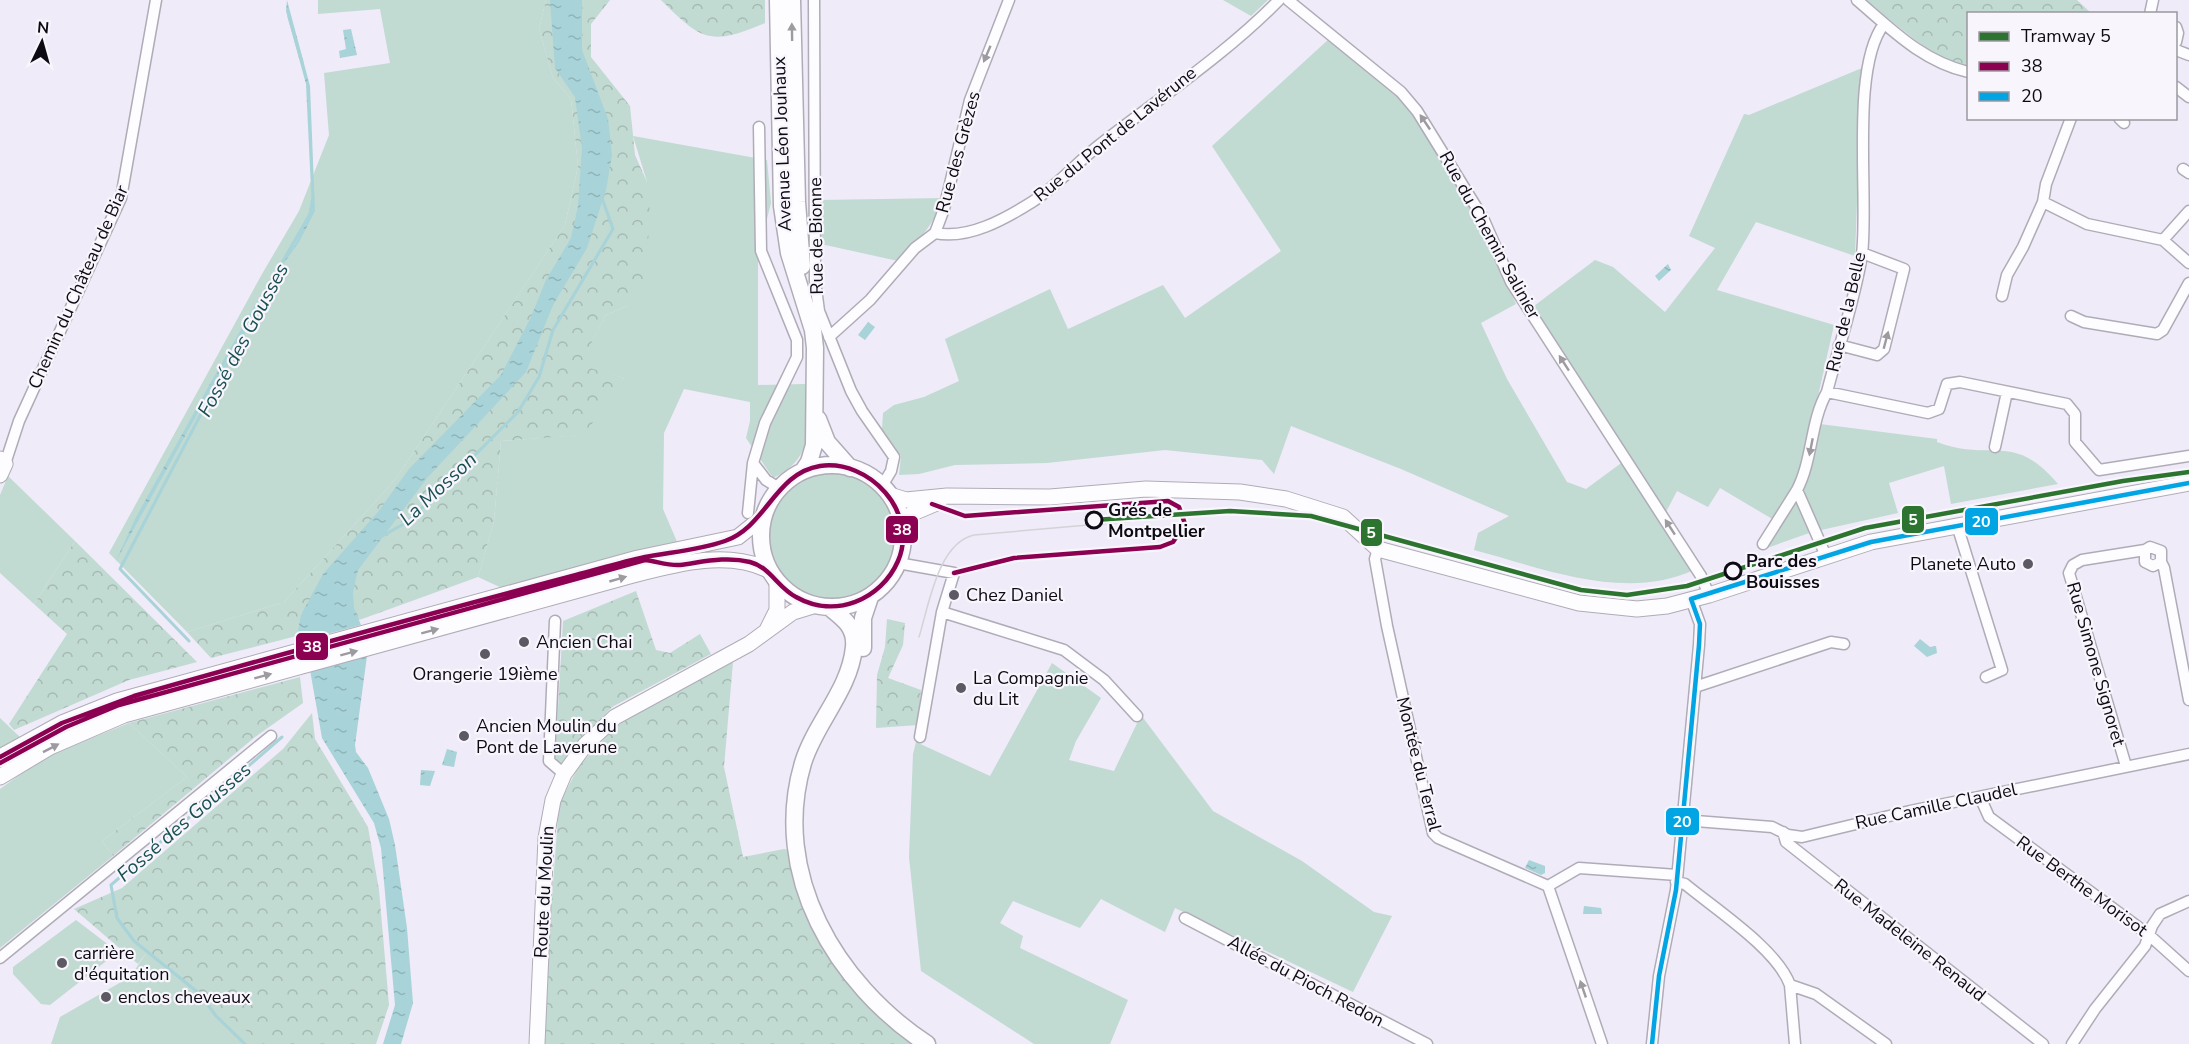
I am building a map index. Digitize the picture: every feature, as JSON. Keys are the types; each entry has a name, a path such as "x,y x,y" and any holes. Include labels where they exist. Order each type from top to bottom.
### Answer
{"main road":[{"name":"Avenue Léon Jouhaux","path":"778,0 782,206 794,273 811,321"},
{"name":"Avenue Léon Jouhaux","path":"792,0 798,237 814,339 815,379 813,453 803,471"},
{"name":"Avenue Léon Jouhaux","path":"815,403 818,423 827,442 850,468"},
{"path":"0,777 50,747 124,715 295,668 372,639 638,558 724,542 738,537 779,488 803,471 818,466 850,468 873,478 886,490 906,500 961,497 1050,497 1177,489 1240,492 1286,499 1342,517 1354,524 1378,549 1579,603 1637,609 1709,595 1871,542 2189,483"},
{"path":"822,606 857,603 870,597 889,579 898,563 902,548 902,521 886,490"},
{"path":"902,521 932,504 961,497"},
{"path":"756,515 762,544 773,577 777,610 764,635"},
{"path":"0,757 62,723 117,701 291,653 372,639 690,563 742,561 755,563 795,597 822,606 841,616 854,633 852,655 841,687"},
{"path":"870,597 863,618 862,654 858,665 841,687 817,730 803,764 794,818 800,872 814,915 839,959 874,1002 927,1044"},
{"name":"Route du Moulin","path":"537,1044 546,838 551,808 564,774 585,745 615,717 764,635 793,612 822,606"}],"street":[{"name":"Chemin du Château de Biar","path":"2,466 19,421 121,198 156,0"},
{"name":"Rue de Bionne","path":"814,0 815,281 819,311 862,411 894,457 886,490"},
{"name":"Rue des Grèzes","path":"829,337 870,300 915,248 935,233 944,209 970,100 1009,0"},
{"name":"Rue du Pont de Lavérune","path":"935,233 957,236 1000,220 1034,200 1098,146 1243,32 1279,0"},
{"name":"Rue du Chemin Salinier","path":"1288,0 1401,92 1417,111 1483,218 1511,282 1701,576 1709,595"},
{"path":"1857,0 1900,39 1928,57 1967,72"},
{"name":"Rue de la Belle","path":"1763,544 1797,490 1810,454 1820,404 1827,392 1862,253 1863,159 1868,60 1872,44 1884,24"},
{"path":"2002,296 2007,275 2023,247 2043,202 2046,184 2070,120"},
{"name":"Avenue Léon Jouhaux","path":"756,515 753,463 765,423 797,357 796,340 761,251 759,127"},
{"path":"2043,202 2087,224 2163,240 2189,263"},
{"path":"2163,240 2189,211"},
{"path":"1839,345 1877,355 1884,350 1890,327 1904,268 1862,253"},
{"path":"2071,316 2084,322 2157,334 2163,330 2189,283"},
{"path":"1827,392 1928,413 1939,409 1944,389 1950,382 2047,398 2073,408 2076,414 2075,442 2099,470 2189,456"},
{"path":"1995,447 2007,392"},
{"path":"753,463 766,480 779,488"},
{"path":"1797,490 1826,556"},
{"path":"1957,525 2002,670 1986,677"},
{"name":"Montée du Terral","path":"1378,549 1375,559 1387,626 1433,833 1438,838 1548,886"},
{"name":"Rue Simone Signoret","path":"2126,766 2069,573 2073,565 2082,560 2145,550 2145,562 2153,566 2161,562 2189,700"},
{"path":"898,563 954,573 942,612 920,737"},
{"path":"1652,1044 1659,976 1677,879 1695,687 1700,629 1691,600"},
{"path":"942,612 1064,650 1104,680 1137,716"},
{"path":"555,621 549,761 564,774"},
{"path":"1695,687 1831,642 1844,644"},
{"path":"0,958 271,736"},
{"name":"Rue Camille Claudel","path":"1683,820 1772,828 1802,837 2189,753"},
{"name":"Rue Berthe Morisot","path":"1980,797 1989,817 2149,935 2189,971"},
{"name":"Rue Madeleine Renaud","path":"1783,832 1786,842 2043,1044"},
{"path":"1602,1044 1548,886 1579,868 1677,879 1685,884 1773,956 1785,973 1790,985 1795,1044"},
{"path":"2072,1044 2095,1009 2138,956 2160,914 2189,901"},
{"name":"Allée du Pioch Redon","path":"1185,918 1427,1044"},
{"path":"1790,985 1816,994 1886,1044"}],"green space":[{"path":"318,0 546,0 539,29 553,78 571,99 578,166 565,225 395,480 284,602 187,632 109,553 299,211 329,135 324,73 390,63 380,9 318,14"},
{"path":"546,0 610,0 591,24 591,57 630,106 635,155 647,182 650,212 645,286 627,306 606,315 580,365 624,378 584,435 501,441 494,521 478,577 362,619 211,658 187,632 284,602 395,480 565,225 578,166 571,99 553,78 539,29"},
{"path":"661,0 765,0 765,23 731,35 708,36 687,24"},
{"path":"1223,0 1268,0 1251,16"},
{"path":"1864,0 2077,0 2090,12 1967,12 1967,66 1936,56"},
{"path":"1330,38 1398,94 1414,112 1478,217 1516,304 1481,323 1507,379 1567,482 1586,489 1624,461 1694,570 1667,579 1640,583 1612,582 1555,573 1474,550 1478,533 1509,516 1401,469 1291,426 1274,474 1262,460 1165,450 1047,463 955,465 919,474 899,475 901,456 882,429 883,413 894,405 924,397 959,381 945,339 1050,289 1068,329 1163,285 1185,318 1281,251 1212,146"},
{"path":"1862,68 1855,256 1756,222 1717,290 1834,325 1812,423 1937,439 1937,442 1956,448 2014,453 2028,458 2058,484 1951,504 1944,466 1889,483 1898,513 1812,532 1767,548 1779,523 1720,488 1708,507 1677,491 1665,514 1534,306 1595,260 1613,267 1665,312 1715,248 1689,236 1744,114 1749,115"},
{"path":"633,136 767,160 771,203 758,254 758,385 805,384 807,427 803,450 787,470 773,478 746,438 750,421 750,402 684,389 664,433 663,509 678,544 502,588 478,577 494,521 501,441 579,435 624,378 579,366 606,315 627,306 647,182"},
{"path":"944,198 925,232 898,261 821,244 820,200"},
{"path":"832,471 857,476 878,490 892,511 897,536 892,561 878,582 857,596 832,601 807,596 786,582 772,561 767,536 772,511 786,490 807,476"},
{"path":"8,476 75,541 34,604 0,573 0,495"},
{"path":"75,541 197,662 129,680 14,730 9,724 67,634 34,604"},
{"path":"636,591 656,650 670,653 700,634 711,654 612,707 574,746 562,764 555,763 563,621"},
{"path":"887,619 905,623 903,645 888,678 921,690 918,725 876,728 877,675 885,647"},
{"path":"733,662 724,767 743,857 784,849 797,852 809,902 874,1002 931,1044 541,1044 559,804 579,766 614,728 668,693"},
{"path":"1052,663 1101,698 1076,741 1069,760 1114,771 1141,715 1213,811 1302,861 1374,912 1392,916 1353,992 1175,908 1165,932 1101,899 1080,928 1013,901 1000,923 1023,936 1020,948 1128,1000 1110,1044 1034,1044 921,971 909,857 913,754 916,742 990,776"},
{"path":"300,677 303,703 255,737 113,856 102,841 187,777 129,723"},
{"path":"312,713 315,739 368,827 379,890 389,1005 376,1044 263,1044 147,952 138,964 74,909 122,888 283,749"},
{"path":"0,718 22,739 0,753"},
{"path":"129,723 187,777 102,841 113,856 0,948 0,789 43,758"},
{"name":"carrière d'équitation","path":"76,920 114,949 114,955 50,1005 41,1004 13,974 13,967"},
{"path":"147,952 263,1044 51,1044 60,1017 130,977"}],"water":[{"path":"287,0 310,86 315,211 299,242 269,284 115,563 135,519 211,382 270,279 295,244 312,210 306,84 286,11"},
{"path":"550,0 582,0 582,50 608,119 612,155 606,190 587,248 553,305 526,372 427,478 358,570 353,592 354,608 361,625 301,641 298,630 301,615 323,574 378,512 409,469 501,375 531,317 546,280 571,238 578,206 582,148 575,97 555,68"},
{"path":"351,29 357,55 340,58 339,51 346,49 343,30"},
{"path":"1668,264 1671,270 1659,281 1655,276"},
{"path":"868,322 875,327 865,340 858,335"},
{"path":"1920,639 1930,647 1936,646 1937,653 1927,657 1914,646"},
{"path":"367,656 355,745 356,752 368,768 389,819 395,845 407,928 413,1003 401,1044 383,1044 395,1005 381,848 374,823 322,738 310,670"},
{"path":"447,749 457,752 454,767 442,765"},
{"path":"421,770 435,771 430,786 420,785"},
{"path":"1529,860 1545,866 1545,873 1541,875 1525,868"},
{"path":"1584,906 1601,908 1602,914 1583,914"}],"waterway":[{"name":"Fossé des Gousses","path":"289,17 302,62"},
{"name":"Fossé des Gousses","path":"283,261 310,214 313,197"},
{"name":"La Mosson","path":"377,539 409,521 518,412 539,377 553,330 613,229 602,198"},
{"name":"Fossé des Gousses","path":"189,641 120,569 270,282"},
{"name":"Fossé des Gousses","path":"245,1044 216,1016 200,994 134,941 117,918 111,885 282,737"}],"tram line":[{"name":"5","path":"1094,520 1230,511 1311,516 1581,590 1627,595 1687,586 1865,528 2123,481 2189,472"},
{"path":"919,637 931,593 943,562 962,540 974,535 1146,520"}],"transit line":[{"name":"38","path":"0,757 62,723 134,696 619,563 696,549 725,541 739,534 751,524 792,479 820,466 838,466 856,471 872,480 885,493 902,524 903,543 898,561 890,575 869,595 841,606 826,606 796,597 763,568 750,562 723,560 676,565 645,560 119,705 66,727 0,763"},
{"name":"20","path":"1691,599 1871,542 2189,483"},
{"name":"38","path":"932,504 965,516 1168,501 1179,507 1185,524 1173,542 1160,547 1014,558 954,573"},
{"name":"20","path":"1652,1044 1659,976 1676,890 1699,645 1700,624 1691,599"}],"place":[{"name":"Grés de Montpellier","path":"1094,520"},
{"name":"Planete Auto","path":"2028,564"},
{"name":"Parc des Bouisses","path":"1733,571"},
{"name":"Chez Daniel","path":"954,595"},
{"name":"Ancien Chai","path":"524,642"},
{"name":"Orangerie 19ième","path":"485,654"},
{"name":"La Compagnie du Lit","path":"961,688"},
{"name":"Ancien Moulin du Pont de Laverune","path":"464,736"},
{"name":"carrière d'équitation","path":"62,963"},
{"name":"enclos cheveaux","path":"106,997"}]}
